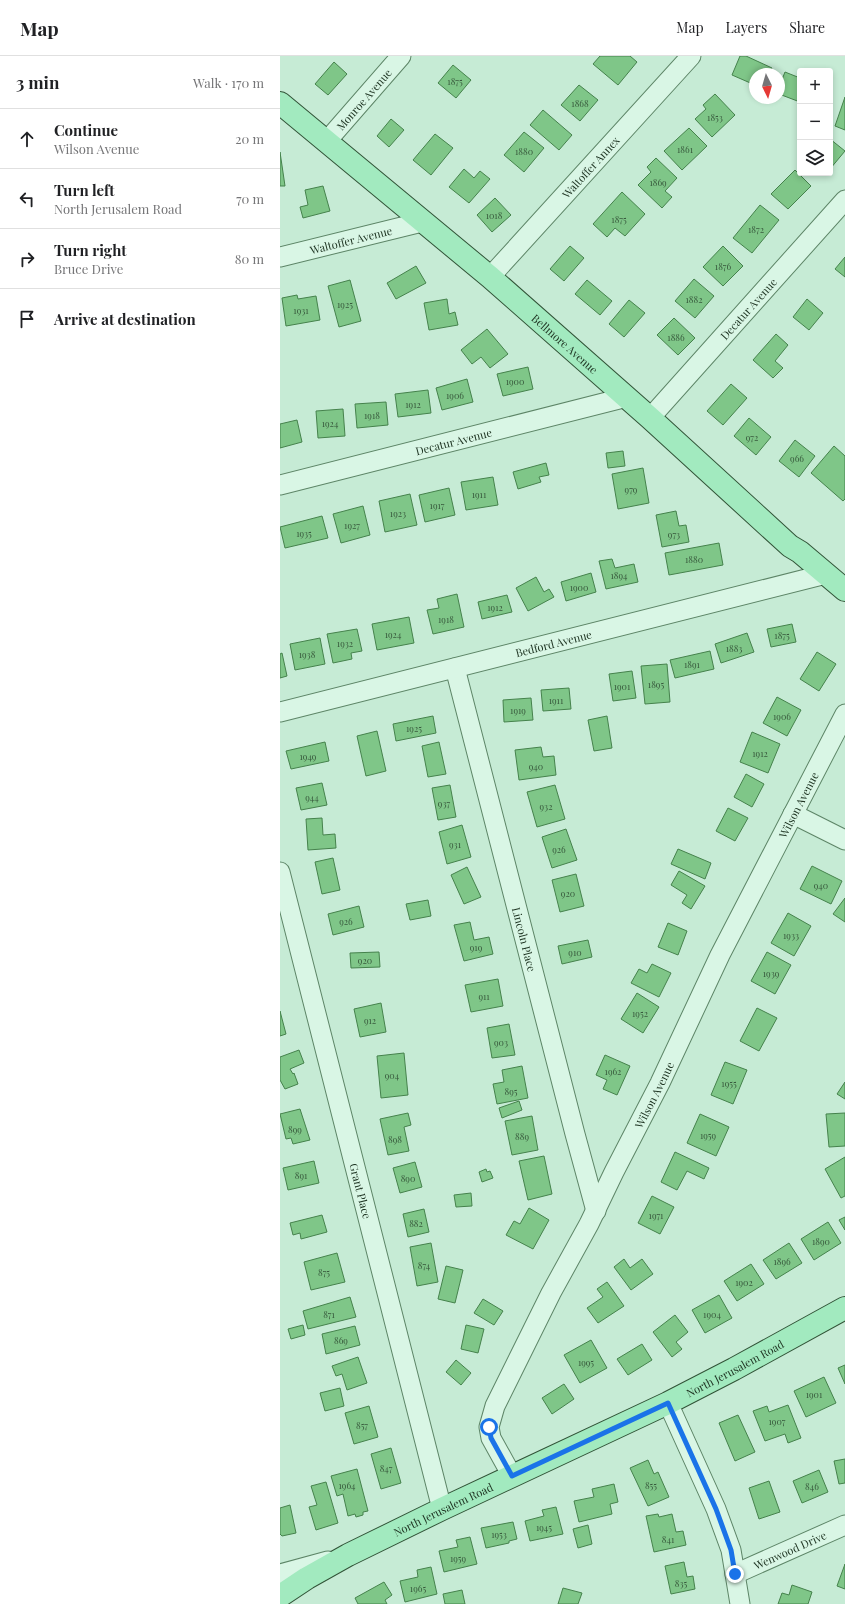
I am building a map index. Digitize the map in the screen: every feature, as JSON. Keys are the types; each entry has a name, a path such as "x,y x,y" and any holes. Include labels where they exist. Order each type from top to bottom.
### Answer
{"main road":[{"name":"Bellmore Avenue","path":"280,103 490,277 627,397 790,546 800,552 845,590"},
{"name":"North Jerusalem Road","path":"280,1596 307,1578 348,1555 442,1509 668,1403 734,1369 845,1308"}],"street":[{"name":"Monroe Avenue","path":"326,142 401,56"},
{"name":"Waltoffer Annex","path":"490,277 691,56"},
{"name":"Decatur Avenue","path":"650,418 845,200"},
{"name":"Waltoffer Avenue","path":"280,257 422,222"},
{"name":"Decatur Avenue","path":"280,485 627,397"},
{"name":"Bedford Avenue","path":"280,712 826,574"},
{"name":"Lincoln Place","path":"456,668 574,1134 596,1211"},
{"name":"Wilson Avenue","path":"512,1476 491,1438 489,1427 495,1406 551,1293 596,1211 660,1083 720,955 845,714"},
{"path":"793,814 845,840"},
{"name":"Grant Place","path":"280,872 442,1509"},
{"path":"668,1403 716,1509 731,1550 740,1604"},
{"name":"Wenwood Drive","path":"735,1574 845,1525"},
{"path":"280,1574 348,1555"}],"building":[{"path":"600,56 630,56 637,62 618,85 593,64"},
{"path":"740,56 746,56 772,68 749,68 749,82 732,75"},
{"path":"334,62 347,74 328,95 315,84"},
{"path":"453,65 471,80 456,98 438,83"},
{"path":"785,72 797,77 797,101 785,96"},
{"path":"579,85 598,100 580,121 561,105"},
{"path":"715,94 735,115 712,137 695,119 706,109 703,105"},
{"path":"845,97 845,130 835,126"},
{"path":"543,110 572,135 559,150 530,125"},
{"path":"391,119 404,130 389,147 377,136"},
{"path":"689,128 707,146 682,170 664,151"},
{"path":"524,132 544,148 524,172 504,155"},
{"path":"435,134 453,148 431,175 413,160"},
{"path":"833,141 845,151 833,165"},
{"path":"280,152 285,186 280,186"},
{"path":"656,158 677,178 665,191 672,197 662,208 638,185 651,172 647,167"},
{"path":"464,169 474,178 480,171 490,179 469,203 449,187"},
{"path":"795,170 797,172 797,176 801,176 811,186 788,209 771,194"},
{"path":"323,186 330,211 303,218 300,207 308,205 305,190"},
{"path":"622,192 645,214 625,236 615,228 607,237 593,224"},
{"path":"495,198 511,215 492,232 477,215"},
{"path":"760,205 779,220 752,253 733,238"},
{"path":"570,246 584,258 564,281 550,269"},
{"path":"723,246 743,266 723,286 703,267"},
{"path":"845,257 845,277 835,269"},
{"path":"416,266 426,283 396,299 387,283"},
{"path":"694,279 714,296 695,318 675,301"},
{"path":"350,280 361,321 339,327 328,286"},
{"path":"587,280 612,301 600,315 575,294"},
{"path":"297,295 298,299 316,296 320,320 286,326 282,298"},
{"path":"447,299 449,314 455,312 458,325 429,330 424,303"},
{"path":"807,299 823,313 809,330 793,317"},
{"path":"629,300 645,313 624,337 609,324"},
{"path":"674,318 695,338 678,355 657,335"},
{"path":"487,329 508,354 490,368 481,357 472,364 461,350"},
{"path":"776,334 788,345 775,361 783,368 773,378 753,360"},
{"path":"528,367 533,389 503,396 497,374"},
{"path":"467,379 473,402 442,410 436,388"},
{"path":"731,384 747,398 723,425 707,411"},
{"path":"428,390 431,413 398,417 395,394"},
{"path":"386,402 388,425 357,428 355,404"},
{"path":"343,409 345,436 318,438 316,411"},
{"path":"749,418 771,437 756,455 734,436"},
{"path":"297,420 302,442 280,448 280,424"},
{"path":"795,440 815,456 799,477 779,461"},
{"path":"834,446 845,456 845,499 843,501 811,473"},
{"path":"623,451 625,466 608,468 606,453"},
{"path":"546,463 549,475 539,477 541,482 518,489 513,472"},
{"path":"643,468 649,503 618,509 612,474"},
{"path":"493,477 498,505 466,510 461,482"},
{"path":"449,488 455,515 425,522 419,495"},
{"path":"410,494 417,525 385,532 379,501"},
{"path":"363,506 370,535 341,543 333,514"},
{"path":"676,511 679,526 686,525 689,542 662,547 656,515"},
{"path":"322,516 328,538 285,548 280,527"},
{"path":"719,543 723,565 669,575 665,553"},
{"path":"612,559 615,568 634,564 638,582 606,589 599,561"},
{"path":"591,573 596,592 566,601 561,582"},
{"path":"536,577 544,592 549,589 554,597 528,611 516,588"},
{"path":"457,594 464,627 433,634 427,610 439,608 437,599"},
{"path":"507,595 512,612 482,619 478,602"},
{"path":"409,617 414,643 377,650 372,624"},
{"path":"792,624 796,642 771,647 767,629"},
{"path":"357,629 362,651 351,653 352,659 333,663 327,634"},
{"path":"747,633 754,652 721,663 715,644"},
{"path":"320,638 325,664 295,670 290,644"},
{"path":"710,651 714,669 675,678 670,660"},
{"path":"817,652 836,664 819,691 800,679"},
{"path":"282,653 287,676 280,678 280,654"},
{"path":"667,664 670,702 645,704 641,666"},
{"path":"632,671 636,698 613,701 609,674"},
{"path":"569,688 571,709 543,711 541,690"},
{"path":"777,697 801,710 787,736 763,723"},
{"path":"531,698 533,720 504,722 503,700"},
{"path":"433,716 436,733 396,741 393,724"},
{"path":"607,716 612,748 594,751 588,720"},
{"path":"377,731 386,771 366,776 357,736"},
{"path":"752,732 780,744 768,773 740,762"},
{"path":"325,742 329,761 291,769 286,751"},
{"path":"439,742 446,774 428,777 422,746"},
{"path":"541,747 543,757 554,756 556,775 519,780 515,750"},
{"path":"746,774 764,784 752,807 734,797"},
{"path":"322,783 327,805 301,810 296,788"},
{"path":"450,785 456,817 438,820 432,788"},
{"path":"555,785 565,819 537,827 527,792"},
{"path":"728,808 748,818 735,841 716,831"},
{"path":"322,818 323,835 335,834 336,848 308,850 306,819"},
{"path":"462,825 471,857 447,864 439,832"},
{"path":"566,829 577,860 552,868 542,837"},
{"path":"678,849 711,863 705,879 671,864"},
{"path":"333,858 340,890 322,894 315,862"},
{"path":"812,866 842,881 831,904 800,889"},
{"path":"467,867 481,897 464,904 451,875"},
{"path":"679,871 705,886 691,909 682,903 687,895 671,885"},
{"path":"576,874 584,906 560,912 552,880"},
{"path":"845,898 845,922 833,914"},
{"path":"428,900 431,916 410,920 406,904"},
{"path":"359,906 364,927 333,935 328,914"},
{"path":"788,913 811,926 794,956 771,943"},
{"path":"470,922 474,940 489,937 493,954 464,961 454,925"},
{"path":"668,923 687,931 678,955 658,947"},
{"path":"588,940 592,957 562,964 558,946"},
{"path":"379,952 380,967 351,968 350,953"},
{"path":"767,952 791,965 775,994 751,981"},
{"path":"652,964 671,973 659,997 631,983 639,969 647,973"},
{"path":"498,979 503,1006 471,1012 465,985"},
{"path":"637,993 659,1007 643,1033 621,1019"},
{"path":"381,1003 386,1032 360,1037 354,1009"},
{"path":"757,1008 777,1018 759,1051 740,1041"},
{"path":"280,1011 286,1034 280,1036"},
{"path":"509,1024 515,1055 492,1058 487,1028"},
{"path":"299,1050 304,1063 290,1069 293,1074 294,1073 298,1084 285,1089 280,1080 280,1057"},
{"path":"404,1053 408,1095 381,1098 377,1056"},
{"path":"605,1055 630,1066 617,1095 603,1089 607,1080 596,1075"},
{"path":"725,1062 747,1070 733,1104 711,1095"},
{"path":"522,1066 528,1098 497,1104 493,1084 504,1082 502,1070"},
{"path":"845,1082 845,1099 837,1094"},
{"path":"519,1101 522,1110 502,1118 499,1108"},
{"path":"300,1109 310,1140 293,1144 291,1138 286,1139 280,1114"},
{"path":"408,1113 411,1125 404,1127 409,1151 388,1155 380,1119"},
{"path":"845,1113 845,1146 829,1147 826,1114"},
{"path":"700,1114 729,1127 716,1156 687,1143"},
{"path":"532,1116 538,1150 512,1155 505,1121"},
{"path":"675,1152 709,1168 704,1179 687,1171 677,1190 661,1182"},
{"path":"544,1156 552,1194 528,1200 519,1161"},
{"path":"845,1157 845,1196 841,1198 825,1169"},
{"path":"314,1161 319,1183 288,1190 283,1168"},
{"path":"415,1162 422,1187 400,1193 393,1168"},
{"path":"486,1169 487,1172 490,1171 493,1178 482,1182 479,1172"},
{"path":"471,1193 472,1206 456,1207 454,1195"},
{"path":"652,1196 674,1207 660,1234 638,1223"},
{"path":"529,1208 549,1220 533,1249 506,1235 514,1221 520,1224"},
{"path":"424,1209 429,1232 408,1237 403,1214"},
{"path":"322,1215 327,1232 301,1239 300,1233 293,1235 290,1223"},
{"path":"845,1217 845,1230 839,1220"},
{"path":"828,1222 841,1243 814,1260 801,1239"},
{"path":"431,1243 438,1282 417,1286 410,1247"},
{"path":"789,1243 802,1263 776,1279 763,1260"},
{"path":"337,1253 345,1282 311,1290 304,1262"},
{"path":"624,1259 630,1268 642,1259 653,1274 631,1290 614,1267"},
{"path":"751,1264 764,1284 737,1301 724,1281"},
{"path":"446,1266 463,1270 455,1303 438,1299"},
{"path":"607,1282 624,1306 598,1323 587,1308 603,1297 597,1289"},
{"path":"719,1295 732,1318 705,1333 692,1310"},
{"path":"350,1297 356,1317 308,1329 303,1311"},
{"path":"483,1299 503,1311 494,1325 474,1313"},
{"path":"675,1315 688,1332 676,1342 682,1349 672,1357 653,1332"},
{"path":"303,1325 305,1335 291,1339 288,1329"},
{"path":"466,1325 484,1329 478,1353 461,1349"},
{"path":"355,1326 360,1345 326,1354 322,1334"},
{"path":"591,1340 607,1368 580,1383 564,1355"},
{"path":"642,1344 652,1360 628,1375 617,1359"},
{"path":"358,1357 367,1383 347,1390 342,1374 336,1376 332,1366"},
{"path":"456,1360 471,1373 461,1385 446,1372"},
{"path":"845,1365 845,1384 838,1368"},
{"path":"824,1377 836,1403 806,1417 794,1391"},
{"path":"564,1384 574,1399 552,1414 542,1398"},
{"path":"340,1388 344,1406 325,1411 320,1393"},
{"path":"788,1405 801,1438 788,1443 785,1434 765,1441 753,1411 767,1406 769,1412"},
{"path":"369,1406 378,1437 354,1444 345,1413"},
{"path":"738,1415 755,1452 735,1461 719,1423"},
{"path":"391,1448 401,1483 381,1489 371,1454"},
{"path":"845,1459 845,1483 839,1484 834,1461"},
{"path":"648,1460 654,1474 658,1472 669,1497 648,1506 630,1468"},
{"path":"357,1469 368,1511 363,1512 363,1515 356,1517 355,1514 348,1516 343,1494 337,1496 331,1476"},
{"path":"819,1470 828,1492 802,1503 793,1481"},
{"path":"769,1481 780,1512 759,1519 749,1488"},
{"path":"326,1482 338,1523 316,1530 309,1507 317,1505 311,1486"},
{"path":"614,1484 618,1502 610,1504 612,1514 579,1522 574,1501 594,1497 592,1489"},
{"path":"290,1505 296,1533 282,1536 280,1534 280,1508"},
{"path":"556,1507 563,1534 530,1541 525,1521 544,1516 542,1510"},
{"path":"658,1514 659,1517 672,1514 676,1532 683,1531 686,1545 654,1552 646,1516"},
{"path":"513,1522 517,1539 509,1541 509,1543 486,1548 481,1528"},
{"path":"588,1525 592,1544 578,1548 573,1529"},
{"path":"470,1537 477,1564 444,1572 439,1551 458,1547 456,1540"},
{"path":"684,1562 687,1577 693,1576 695,1589 671,1594 665,1566"},
{"path":"845,1564 845,1589 837,1586"},
{"path":"431,1567 437,1594 405,1602 400,1581 418,1577 417,1570"},
{"path":"384,1582 392,1595 385,1600 387,1604 358,1604 355,1598"},
{"path":"792,1585 812,1592 808,1604 778,1604 782,1593 789,1595"},
{"path":"563,1588 582,1593 578,1604 558,1604"},
{"path":"462,1590 465,1604 445,1604 443,1594"}],"route":[{"path":"489,1427 491,1438 512,1476 668,1403 716,1509 731,1550 735,1574"}]}
